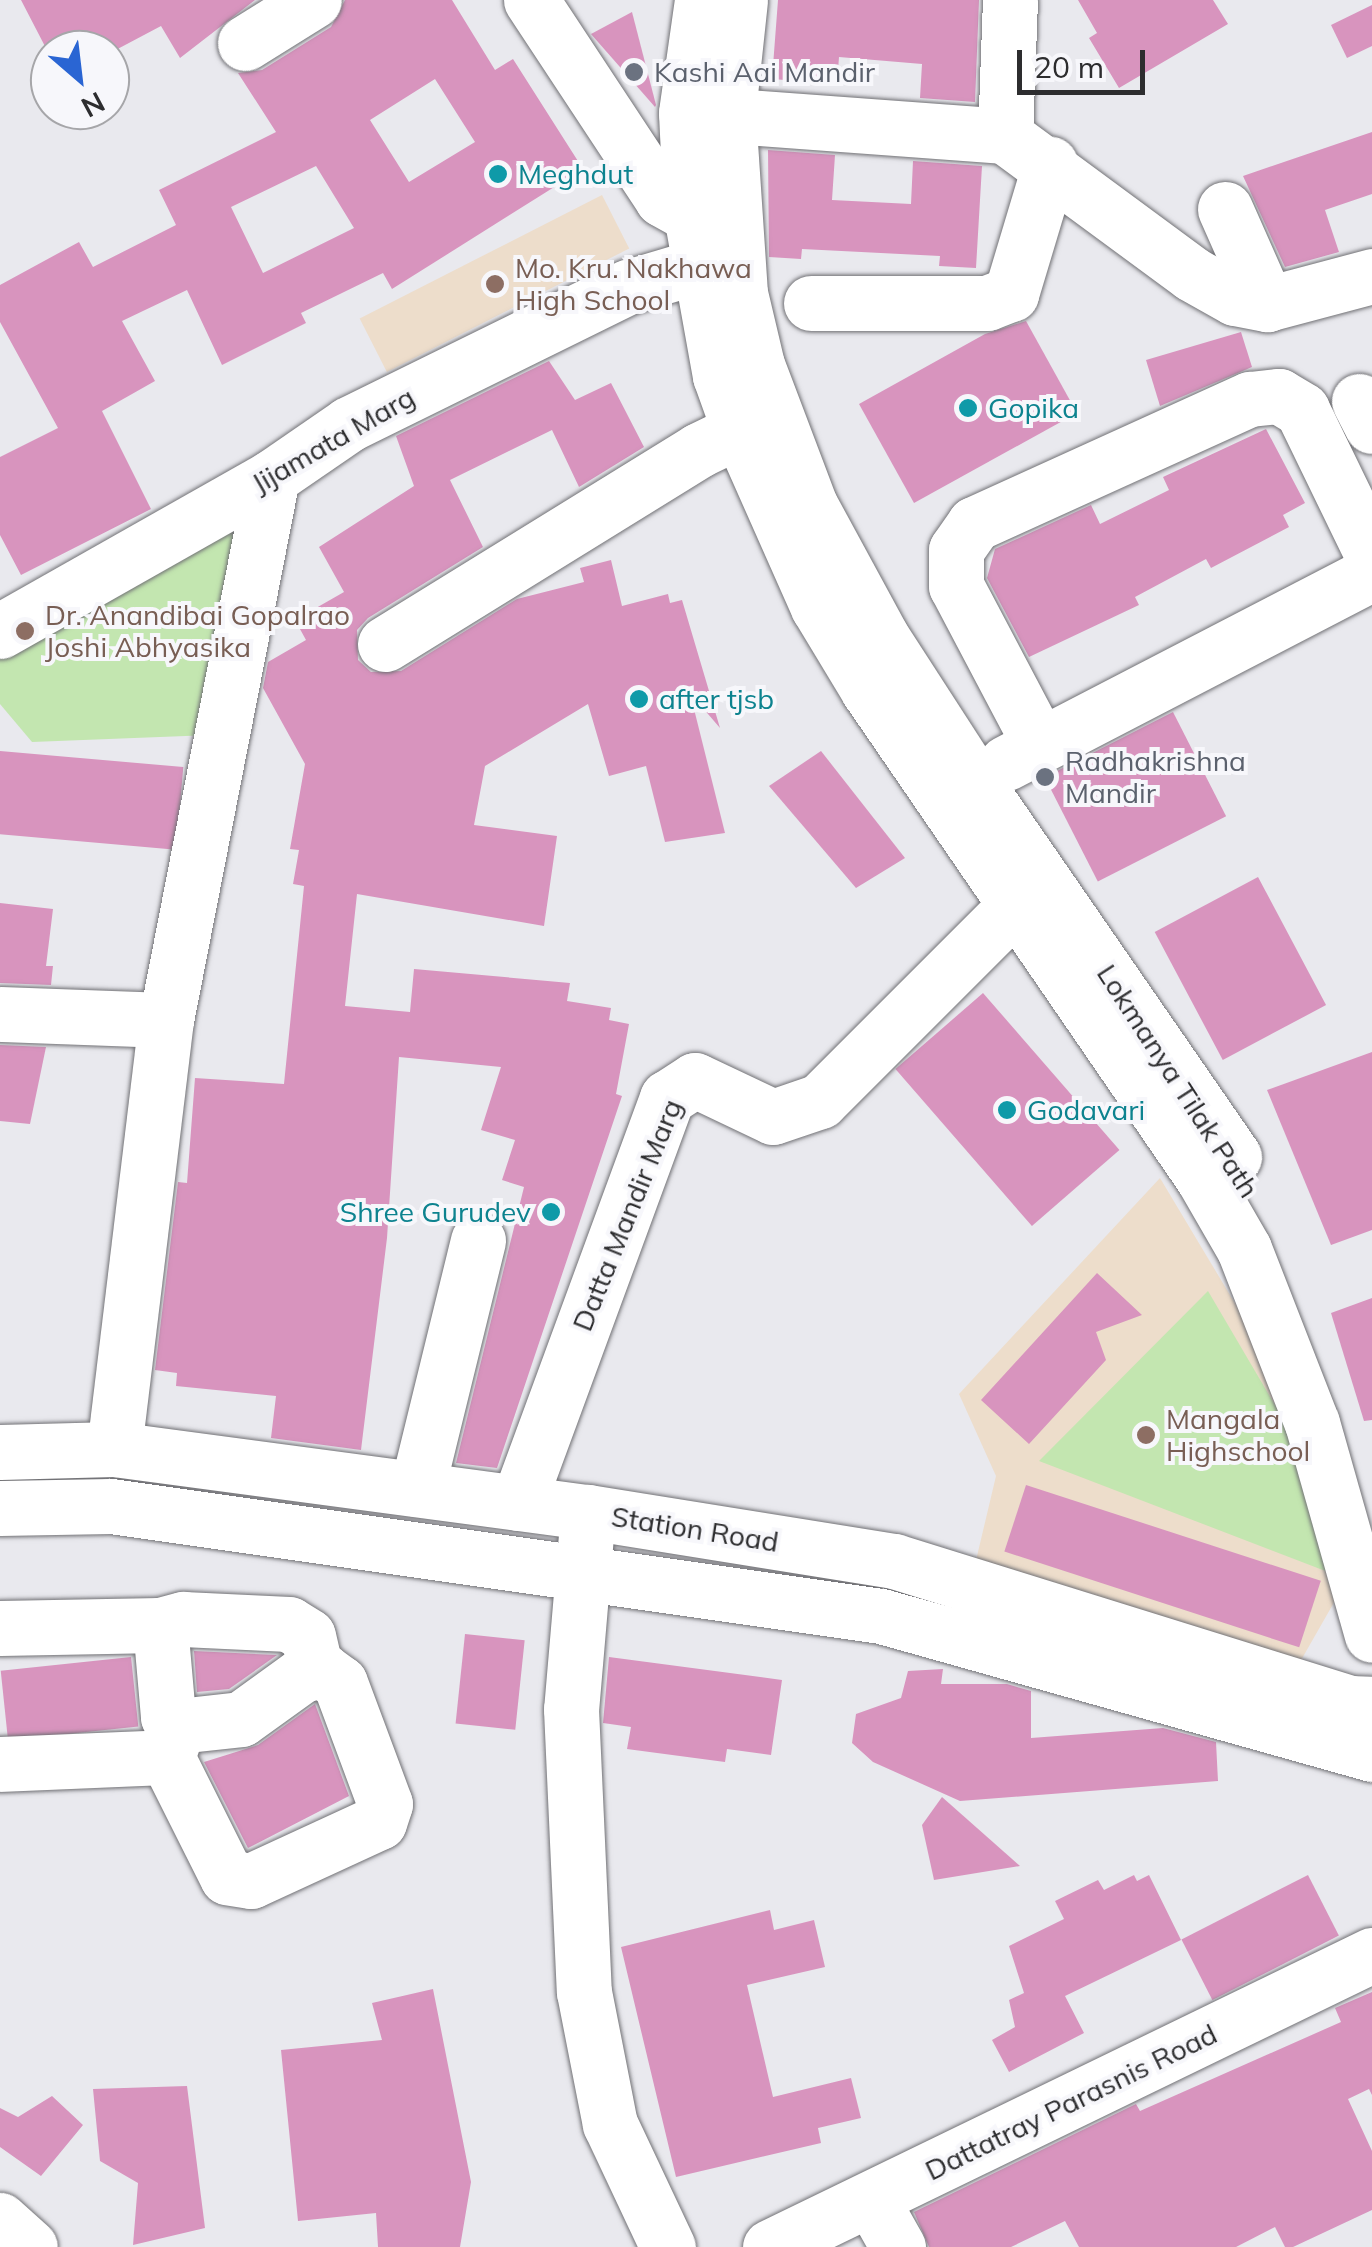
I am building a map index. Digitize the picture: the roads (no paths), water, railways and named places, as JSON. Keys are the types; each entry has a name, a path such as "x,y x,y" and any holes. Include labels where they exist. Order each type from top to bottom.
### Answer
{"street":[{"path":"245,43 314,0"},
{"path":"531,0 662,199 714,240"},
{"path":"702,0 707,113"},
{"path":"707,113 740,0"},
{"path":"811,304 988,303 1011,294 1022,276 1028,150 1010,0"},
{"path":"707,113 1028,150 1192,274 1235,298 1267,304 1372,276"},
{"name":"Lokmanya Tilak Path","path":"707,113 714,240 756,422 846,614 958,791 1133,1044 1241,1166 1363,1510 1372,1635"},
{"path":"1226,208 1267,304"},
{"name":"Jijamata Marg","path":"0,631 272,477 348,424 714,240"},
{"path":"1040,745 956,586 956,550 974,524 1250,399 1279,396 1302,410 1372,554"},
{"path":"385,644 756,422"},
{"path":"114,1449 166,1020 272,477"},
{"path":"958,791 1372,574"},
{"name":"Datta Mandir Marg","path":"518,1502 667,1098 695,1080 773,1117 820,1101 1027,893"},
{"path":"0,1014 166,1020"},
{"path":"417,1489 478,1240"},
{"name":"Station Road","path":"0,1452 114,1449 588,1512 894,1561 1348,1703 1372,1704"},
{"name":"Station Road","path":"0,1508 111,1506 580,1568 881,1616 1372,1754"},
{"path":"588,1512 580,1568 571,1710 584,1992 610,2124 668,2247"},
{"path":"0,1628 160,1626 182,1619 289,1624 308,1636 316,1671"},
{"path":"160,1626 172,1742 227,1878 251,1882 379,1822 385,1804 340,1683 316,1671"},
{"path":"0,1764 172,1742 241,1719 316,1671"},
{"name":"Dattatray Parasnis Road","path":"770,2247 1372,1955"},
{"path":"871,2199 898,2247"},
{"path":"0,2220 27,2247"}],"place":[{"name":"Kashi Aai Mandir","path":"634,72"},
{"name":"Meghdut","path":"498,174"},
{"name":"Mo. Kru. Nakhawa High School","path":"495,284"},
{"name":"Gopika","path":"968,408"},
{"name":"Dr. Anandibai Gopalrao Joshi Abhyasika","path":"25,631"},
{"name":"after tjsb","path":"639,699"},
{"name":"Radhakrishna Mandir","path":"1045,777"},
{"name":"Godavari","path":"1007,1110"},
{"name":"Shree Gurudev","path":"551,1212"},
{"name":"Mangala Highschool","path":"1146,1435"}]}
